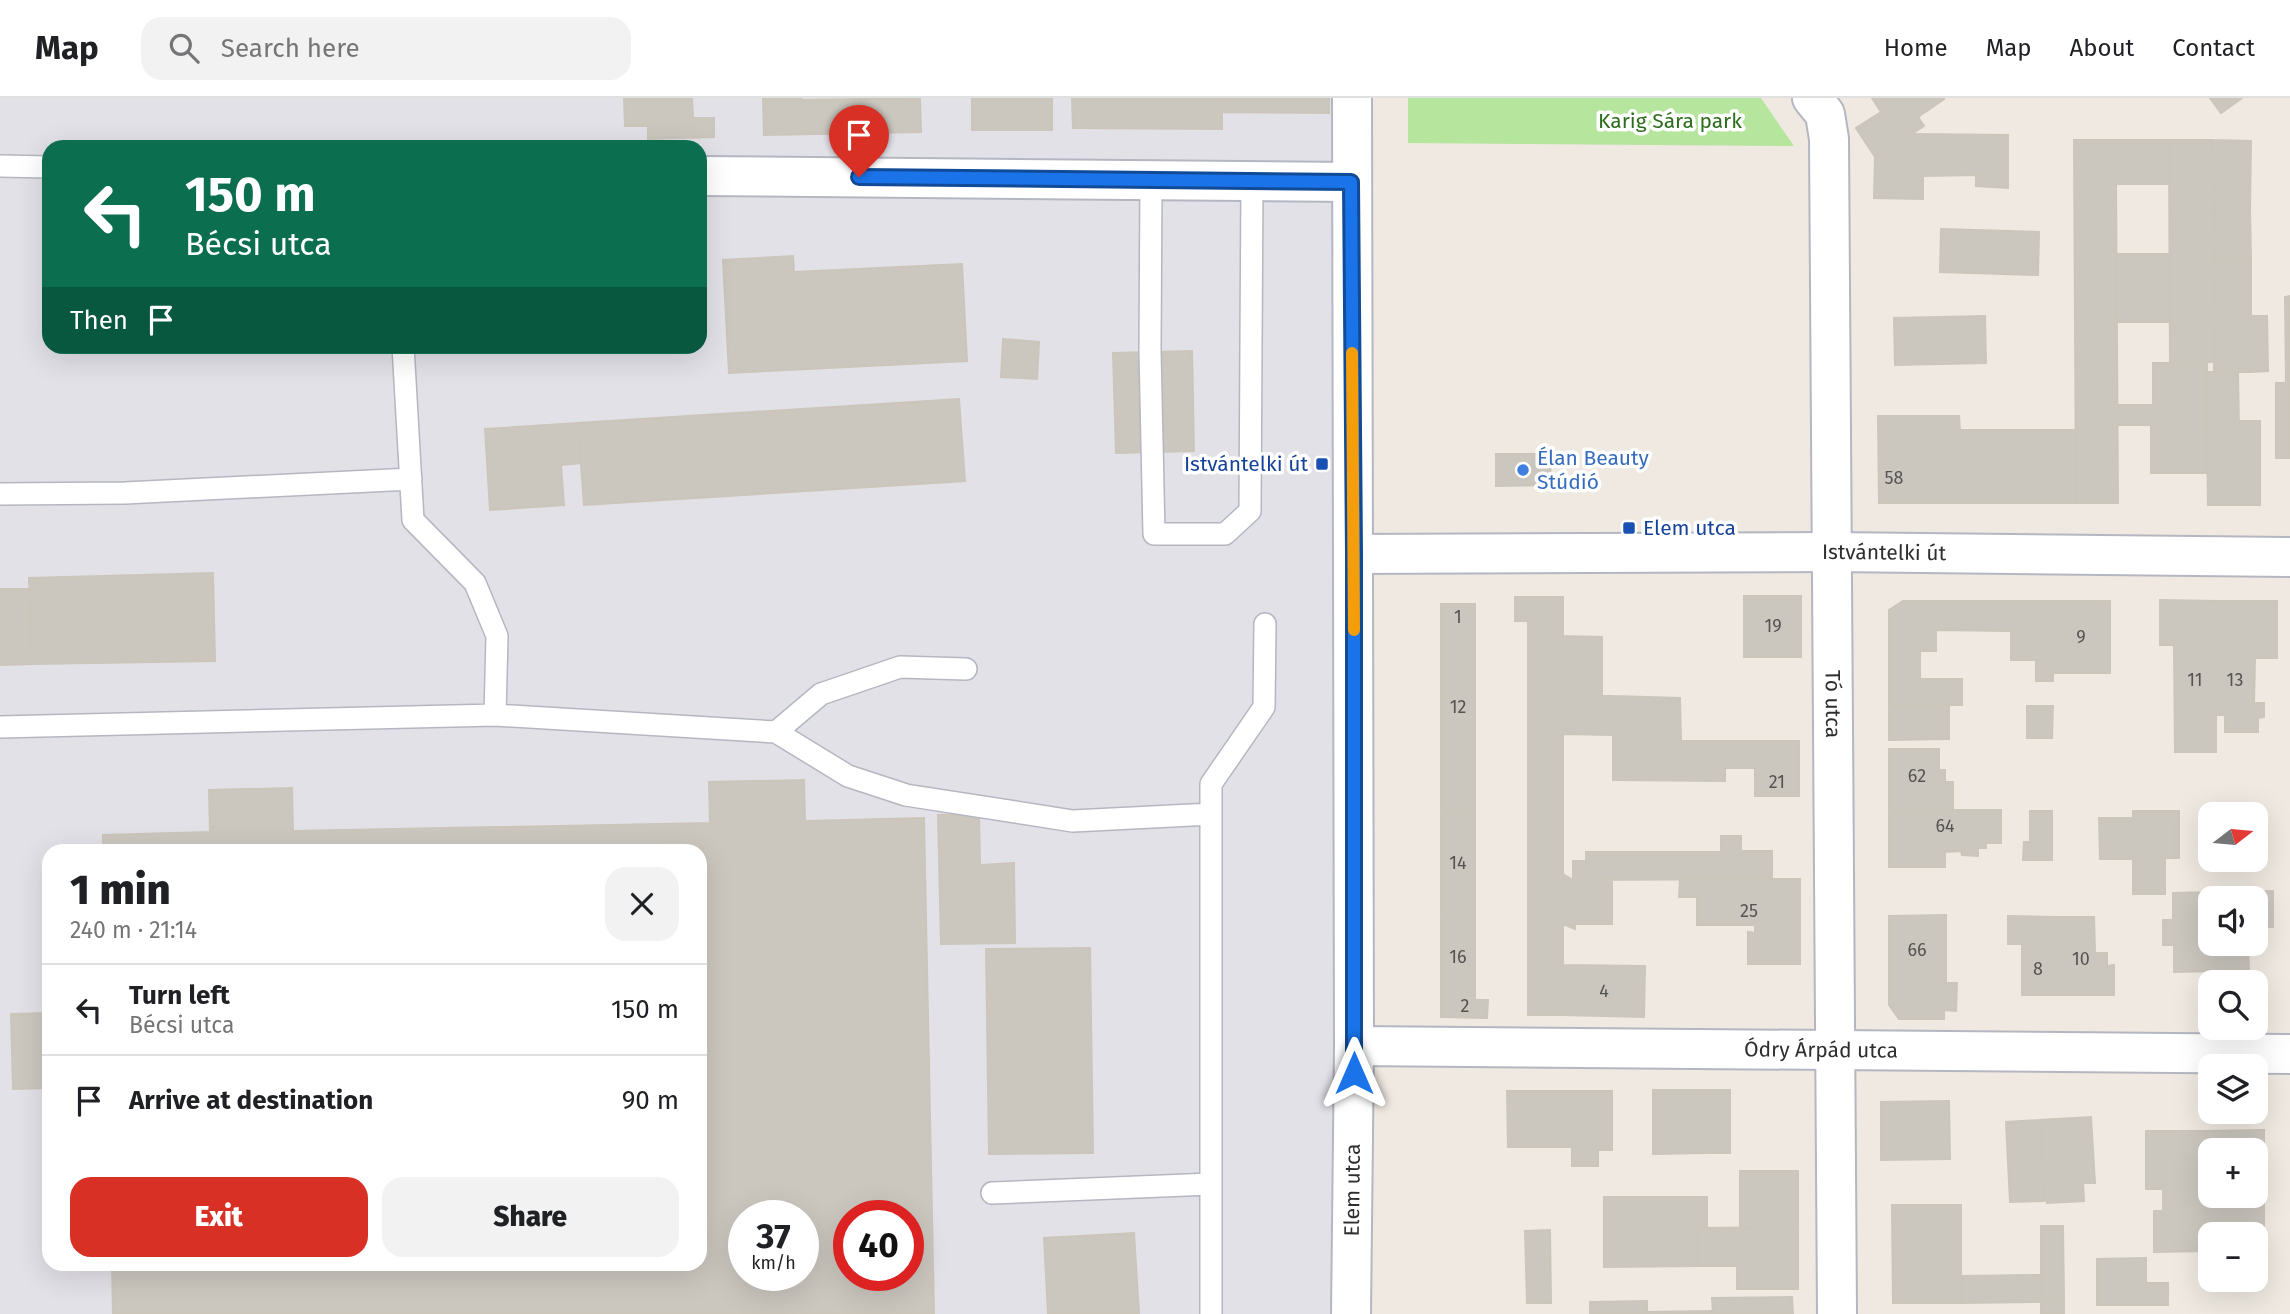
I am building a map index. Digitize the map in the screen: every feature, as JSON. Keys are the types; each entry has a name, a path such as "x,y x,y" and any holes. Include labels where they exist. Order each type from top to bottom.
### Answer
{"street":[{"name":"Elem utca","path":"1352,98 1352,1314"},
{"name":"Tó utca","path":"1812,98 1825,114 1829,139 1837,1314"},
{"path":"707,176 1351,182"},
{"name":"Istvántelki út","path":"1354,554 1832,552 2290,557"},
{"name":"Ódry Árpád utca","path":"1354,1046 2290,1054"}],"lane":[{"path":"0,166 42,167"},
{"path":"1150,180 1154,534 1225,534 1250,511 1252,180"},
{"path":"403,354 413,520 474,583 497,636 495,715"},
{"path":"0,494 125,493 411,479"},
{"path":"1211,1314 1211,784 1264,707 1265,624"},
{"path":"776,732 821,694 900,667 967,669"},
{"path":"0,727 495,715 776,732 848,776 906,795 1073,821 1211,814"},
{"path":"992,1193 1211,1184"}],"shaded area":[{"path":"0,98 1345,98 1330,1314 0,1314"}],"green space":[{"name":"Karig Sára park","path":"1408,98 1761,98 1794,146 1408,143"}],"building":[{"path":"624,98 692,98 693,118 714,118 714,137 648,139 648,126 625,126"},
{"path":"763,98 920,98 921,132 764,135"},
{"path":"972,98 1052,98 1052,130 972,130"},
{"path":"1072,98 1222,98 1222,129 1073,128"},
{"path":"1222,98 1329,98 1329,113 1222,112"},
{"path":"1872,98 1944,99 1918,117 1924,126 1875,157 1856,128 1881,112"},
{"path":"2210,98 2242,98 2221,113"},
{"path":"1911,134 2008,135 2008,188 1976,186 1976,175 1923,176 1923,199 1874,198 1875,157"},
{"path":"2074,140 2169,140 2169,184 2116,184 2118,503 2076,503"},
{"path":"2169,140 2213,140 2214,362 2170,363"},
{"path":"2213,140 2251,141 2250,210 2214,211"},
{"path":"2250,210 2251,258 2213,258 2214,211"},
{"path":"1941,229 2039,232 2038,275 1940,272"},
{"path":"2116,254 2169,254 2170,322 2116,322"},
{"path":"793,256 794,272 962,264 967,361 729,373 723,260"},
{"path":"2213,258 2251,258 2251,372 2214,372"},
{"path":"2290,296 2290,458 2276,458 2276,383 2286,383 2285,297"},
{"path":"1985,316 1986,363 1895,365 1894,318"},
{"path":"2251,316 2267,316 2268,371 2251,372"},
{"path":"1003,339 1039,342 1037,379 1001,377"},
{"path":"1192,351 1194,451 1116,453 1113,353"},
{"path":"2153,363 2207,363 2208,473 2151,473 2151,425 2117,425 2117,405 2153,405"},
{"path":"2207,372 2238,372 2239,431 2207,432"},
{"path":"959,399 965,481 584,505 578,423"},
{"path":"1878,416 1959,416 1960,430 2075,430 2076,503 1879,503"},
{"path":"2239,421 2260,421 2260,505 2208,505 2207,432 2239,431"},
{"path":"578,423 581,463 561,465 564,505 490,510 485,429"},
{"name":"Élan Beauty Stúdió","path":"1496,454 1550,454 1551,485 1496,486"},
{"path":"213,573 215,661 32,664 29,578"},
{"path":"0,589 30,589 32,664 0,665"},
{"path":"1744,596 1801,596 1801,657 1744,657"},
{"path":"1515,597 1563,597 1563,1015 1528,1015 1528,621 1515,621"},
{"path":"2160,600 2216,601 2216,752 2175,752 2174,645 2160,645"},
{"path":"1903,601 2053,601 2053,681 2036,681 2036,660 2011,660 2011,631 1936,630 1936,651 1920,651 1920,679 1962,679 1962,705 1889,705 1889,610"},
{"path":"2053,601 2110,601 2110,673 2053,673"},
{"path":"2216,601 2277,601 2277,658 2255,658 2254,703 2264,703 2264,717 2258,718 2258,732 2225,732 2225,715 2216,715"},
{"path":"1441,604 1475,604 1475,811 1441,811"},
{"path":"1563,636 1602,637 1602,696 1613,696 1613,735 1563,734"},
{"path":"1613,696 1680,698 1681,741 1725,741 1725,781 1613,780"},
{"path":"1889,705 1949,705 1949,739 1889,740"},
{"path":"2027,706 2053,706 2052,738 2027,738"},
{"path":"1725,741 1799,741 1799,796 1755,796 1755,768 1725,768"},
{"path":"1889,749 1939,749 1939,770 1945,770 1945,782 1953,782 1953,810 1889,810"},
{"path":"804,780 805,821 924,818 934,1314 113,1314 112,1271 707,1271 707,844 103,844 103,835 210,832 209,790 292,788 293,831 710,823 709,782"},
{"path":"1889,810 2001,810 2001,843 1986,843 1986,848 1978,848 1978,856 1962,855 1961,851 1945,852 1945,867 1889,867"},
{"path":"1441,811 1475,811 1475,915 1441,914"},
{"path":"2030,811 2052,811 2052,860 2023,860 2024,842 2030,842"},
{"path":"2133,811 2179,811 2179,858 2165,858 2165,894 2133,894"},
{"path":"979,814 980,865 1014,863 1015,943 941,944 938,815"},
{"path":"2099,818 2133,818 2133,859 2100,859"},
{"path":"1721,836 1741,836 1741,851 1772,851 1772,879 1573,880 1573,861 1586,861 1586,852 1721,852"},
{"path":"1563,874 1573,880 1612,879 1612,924 1575,924 1575,929 1563,924"},
{"path":"1680,879 1800,879 1800,964 1748,964 1748,932 1755,933 1755,925 1697,925 1697,897 1679,897"},
{"path":"2268,891 2273,891 2273,927 2268,927"},
{"path":"2198,892 2198,956 2216,956 2217,970 2174,972 2174,945 2163,945 2163,920 2173,920 2173,893"},
{"path":"1441,914 1475,915 1475,1000 1488,1000 1487,1018 1441,1017"},
{"path":"1946,915 1946,983 1957,983 1956,1011 1944,1010 1944,1019 1899,1019 1889,1005 1889,916"},
{"path":"2008,916 2054,917 2054,995 2022,995 2022,944 2008,944"},
{"path":"2054,917 2094,917 2095,953 2107,953 2107,966 2114,965 2114,995 2054,995"},
{"path":"1090,948 1093,1153 989,1154 986,949"},
{"path":"2216,956 2248,956 2249,970 2217,970"},
{"path":"1563,965 1645,966 1644,1017 1563,1015"},
{"path":"42,1013 42,1088 13,1089 11,1014"},
{"path":"1653,1090 1707,1090 1707,1153 1653,1154"},
{"path":"1707,1090 1730,1090 1730,1153 1707,1153"},
{"path":"1507,1091 1612,1091 1612,1150 1598,1150 1598,1166 1572,1166 1572,1147 1508,1147"},
{"path":"1949,1101 1950,1159 1881,1160 1881,1102"},
{"path":"2091,1117 2095,1183 2083,1183 2084,1201 2047,1203 2047,1200 2044,1201 2040,1120"},
{"path":"2040,1120 2044,1201 2010,1202 2006,1122"},
{"path":"2264,1130 2264,1138 2206,1138 2206,1131"},
{"path":"2146,1131 2206,1131 2206,1138 2198,1138 2198,1208 2207,1208 2207,1222 2198,1222 2198,1251 2154,1252 2154,1211 2163,1211 2163,1189 2146,1189"},
{"path":"1740,1171 1798,1171 1798,1227 1740,1228"},
{"path":"1604,1197 1707,1197 1707,1228 1697,1228 1698,1266 1604,1267"},
{"path":"1892,1205 1961,1205 1961,1303 1893,1303"},
{"path":"2207,1208 2264,1208 2264,1222 2207,1222"},
{"path":"2041,1226 2063,1226 2064,1302 2041,1302"},
{"path":"1798,1227 1798,1289 1737,1289 1737,1266 1698,1266 1697,1228"},
{"path":"1550,1230 1551,1303 1527,1303 1525,1231"},
{"path":"1134,1233 1139,1314 1048,1314 1044,1238"},
{"path":"2146,1258 2146,1283 2168,1283 2168,1305 2097,1305 2097,1259"},
{"path":"2041,1275 2041,1302 1961,1303 1962,1276"},
{"path":"1792,1297 1793,1314 1713,1314 1712,1298"},
{"path":"1647,1301 1647,1314 1590,1314 1590,1302"},
{"path":"2041,1302 2064,1302 2064,1314 2041,1314"},
{"path":"1713,1311 1713,1314 1646,1312"}],"slow traffic":[{"path":"1352,353 1354,630"}],"place":[{"name":"Istvántelki út","path":"1322,464"},
{"name":"Élan Beauty Stúdió","path":"1523,470"},
{"name":"Elem utca","path":"1629,528"}],"route":[{"path":"859,177 1351,182 1354,1073"}]}
